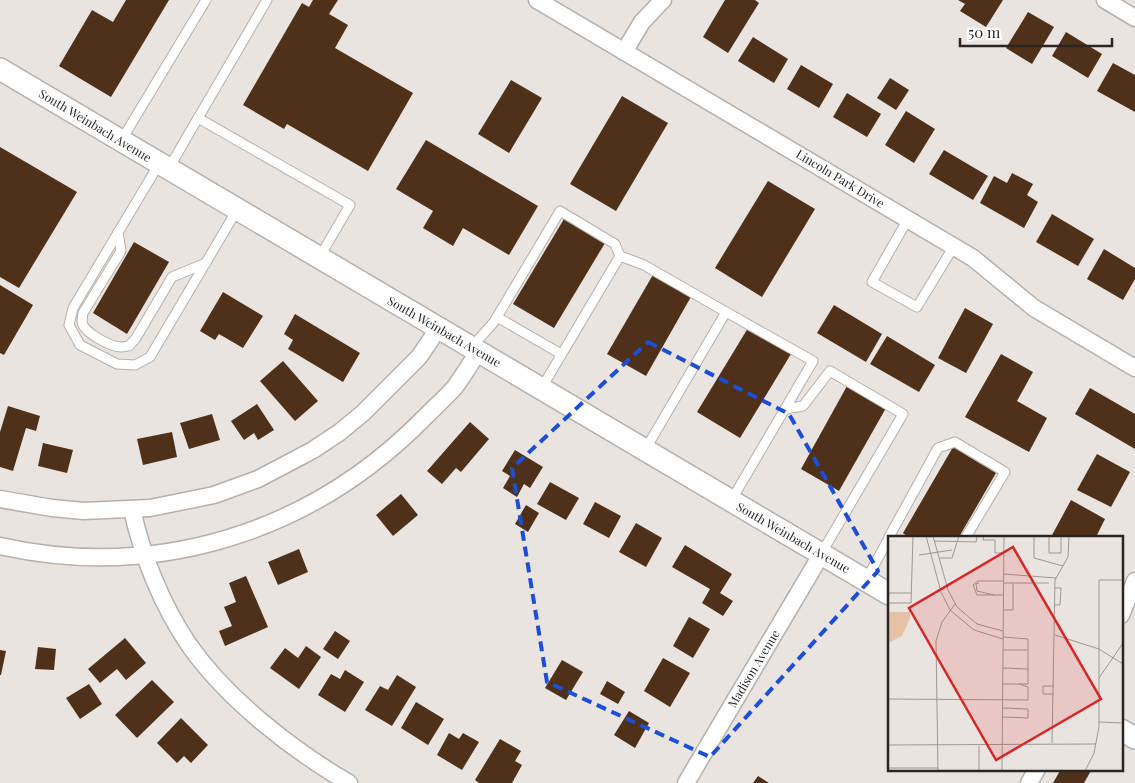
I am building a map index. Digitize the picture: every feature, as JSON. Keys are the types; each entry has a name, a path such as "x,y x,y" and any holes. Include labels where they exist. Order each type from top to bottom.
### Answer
{"street":[{"name":"Lincoln Park Drive","path":"537,0 954,246 973,258 1034,308 1135,368"},
{"path":"624,52 642,22 663,0"},
{"path":"1105,0 1135,18"},
{"name":"South Weinbach Avenue","path":"1,72 888,593"},
{"path":"0,499 36,506 84,511 150,508 214,496 258,479 313,450 340,432 363,413 419,357 438,329"},
{"path":"0,546 46,555 83,558 146,555 226,540 276,522 338,489 367,469 416,427 455,387 475,350"},
{"path":"132,509 137,532 156,583 189,644 209,669 276,734 349,783"},
{"name":"Madison Avenue","path":"686,783 821,554"},
{"path":"1122,612 1135,581"},
{"path":"1122,731 1135,738"},
{"path":"1029,783 1036,770"}],"lane":[{"path":"121,142 206,0"},
{"path":"237,210 150,357 135,365 117,364 80,344 69,325 73,308 118,232 198,118 267,0"},
{"path":"198,118 350,205 319,258"},
{"path":"475,350 497,317 560,211 615,244 620,256 644,265 813,361 731,501"},
{"path":"908,219 872,282 917,307 954,246"},
{"path":"118,232 120,251 84,313 82,321 84,327 91,334 111,345 120,347 130,346 172,278 206,263"},
{"path":"541,389 620,256"},
{"path":"645,450 726,312"},
{"path":"497,317 561,354"},
{"path":"785,409 803,406 830,371 904,414 821,554"},
{"path":"890,536 938,448 955,442 1004,472 967,536"},
{"path":"865,580 888,539"}],"highlighted area":[{"path":"648,342 789,414 878,571 710,757 547,682 512,468"}],"building":[{"path":"126,0 169,0 111,97 59,66 92,10 113,22"},
{"path":"313,0 338,0 329,14 348,25 335,48 413,93 368,171 287,124 284,129 243,105 302,3 309,7"},
{"path":"725,0 755,0 759,3 728,53 703,37"},
{"path":"958,0 1003,0 986,27 960,11 965,4"},
{"path":"1028,12 1054,27 1032,64 1006,48"},
{"path":"1066,32 1102,54 1088,78 1052,56"},
{"path":"753,37 788,59 774,83 738,61"},
{"path":"1113,63 1135,75 1135,112 1097,91"},
{"path":"801,65 833,84 819,108 787,89"},
{"path":"890,78 909,90 896,110 877,98"},
{"path":"511,80 542,98 509,153 478,134"},
{"path":"847,93 881,114 867,137 833,117"},
{"path":"622,96 668,123 616,211 570,184"},
{"path":"906,111 935,129 914,163 885,145"},
{"path":"426,140 538,206 509,255 463,228 453,246 423,228 433,211 396,189"},
{"path":"0,147 77,192 19,288 0,277"},
{"path":"944,150 988,176 973,200 929,174"},
{"path":"1012,173 1033,184 1027,195 1038,202 1024,228 980,203 994,176 1007,183"},
{"path":"768,181 815,209 762,297 715,268"},
{"path":"1052,214 1094,239 1078,266 1036,242"},
{"path":"564,219 605,243 554,328 513,304"},
{"path":"134,242 169,262 127,334 93,313"},
{"path":"1104,249 1135,268 1135,279 1123,300 1087,279"},
{"path":"654,273 692,295 646,376 607,354"},
{"path":"0,285 33,305 4,355 0,353"},
{"path":"223,292 263,316 243,348 219,334 215,340 200,331"},
{"path":"834,305 882,334 866,362 817,333"},
{"path":"965,308 993,324 966,373 938,358"},
{"path":"295,314 360,353 343,382 288,349 293,340 284,334"},
{"path":"748,328 791,354 740,438 697,412"},
{"path":"887,336 935,365 919,392 870,364"},
{"path":"1001,354 1033,372 1017,401 1047,418 1029,452 965,417"},
{"path":"283,361 318,401 295,421 260,381"},
{"path":"847,386 886,408 839,491 801,469"},
{"path":"1090,388 1135,414 1135,449 1075,414"},
{"path":"257,404 274,430 258,440 254,433 244,440 231,421"},
{"path":"8,406 40,416 36,431 26,428 13,471 0,467 0,432"},
{"path":"212,414 220,440 189,449 180,423"},
{"path":"470,422 489,439 461,472 456,468 442,484 427,471"},
{"path":"172,432 177,457 143,465 137,439"},
{"path":"43,443 73,450 67,473 38,466"},
{"path":"953,447 996,473 960,536 907,536 903,533"},
{"path":"515,450 543,467 530,488 524,484 517,497 503,488 510,476 502,471"},
{"path":"1097,454 1130,472 1111,507 1077,490"},
{"path":"550,482 579,498 566,520 537,504"},
{"path":"401,494 418,515 393,536 376,515"},
{"path":"1071,500 1105,519 1096,536 1052,536"},
{"path":"595,502 621,516 609,538 583,524"},
{"path":"526,505 539,513 528,532 515,524"},
{"path":"636,523 662,538 646,567 619,552"},
{"path":"685,545 732,574 720,593 733,601 723,616 702,603 710,589 672,567"},
{"path":"299,549 308,572 278,585 268,562"},
{"path":"246,576 268,627 225,646 219,631 232,626 224,607 236,602 229,583"},
{"path":"689,617 710,629 693,658 673,646"},
{"path":"335,631 350,641 338,659 323,649"},
{"path":"125,638 146,663 126,680 117,669 100,683 88,669"},
{"path":"306,646 321,657 299,689 270,668 285,648 298,658"},
{"path":"38,647 56,649 54,670 35,669"},
{"path":"0,650 6,651 1,675 0,675"},
{"path":"663,658 690,673 670,707 644,691"},
{"path":"562,660 583,672 566,700 545,688"},
{"path":"345,670 364,682 345,712 318,695 331,674 340,679"},
{"path":"397,675 416,687 392,726 365,710 380,686 388,690"},
{"path":"152,680 174,702 137,738 115,715"},
{"path":"607,681 625,692 618,704 600,694"},
{"path":"89,684 102,704 80,719 66,698"},
{"path":"416,702 444,719 428,745 401,728"},
{"path":"629,711 649,723 635,748 614,735"},
{"path":"181,718 208,745 191,763 184,756 177,763 157,743"},
{"path":"449,733 459,739 463,733 479,742 462,770 437,755"},
{"path":"500,739 521,751 515,761 522,765 512,783 479,783 475,780"},
{"path":"1060,770 1091,770 1084,783 1053,783"},
{"path":"758,776 769,783 753,783"}]}
